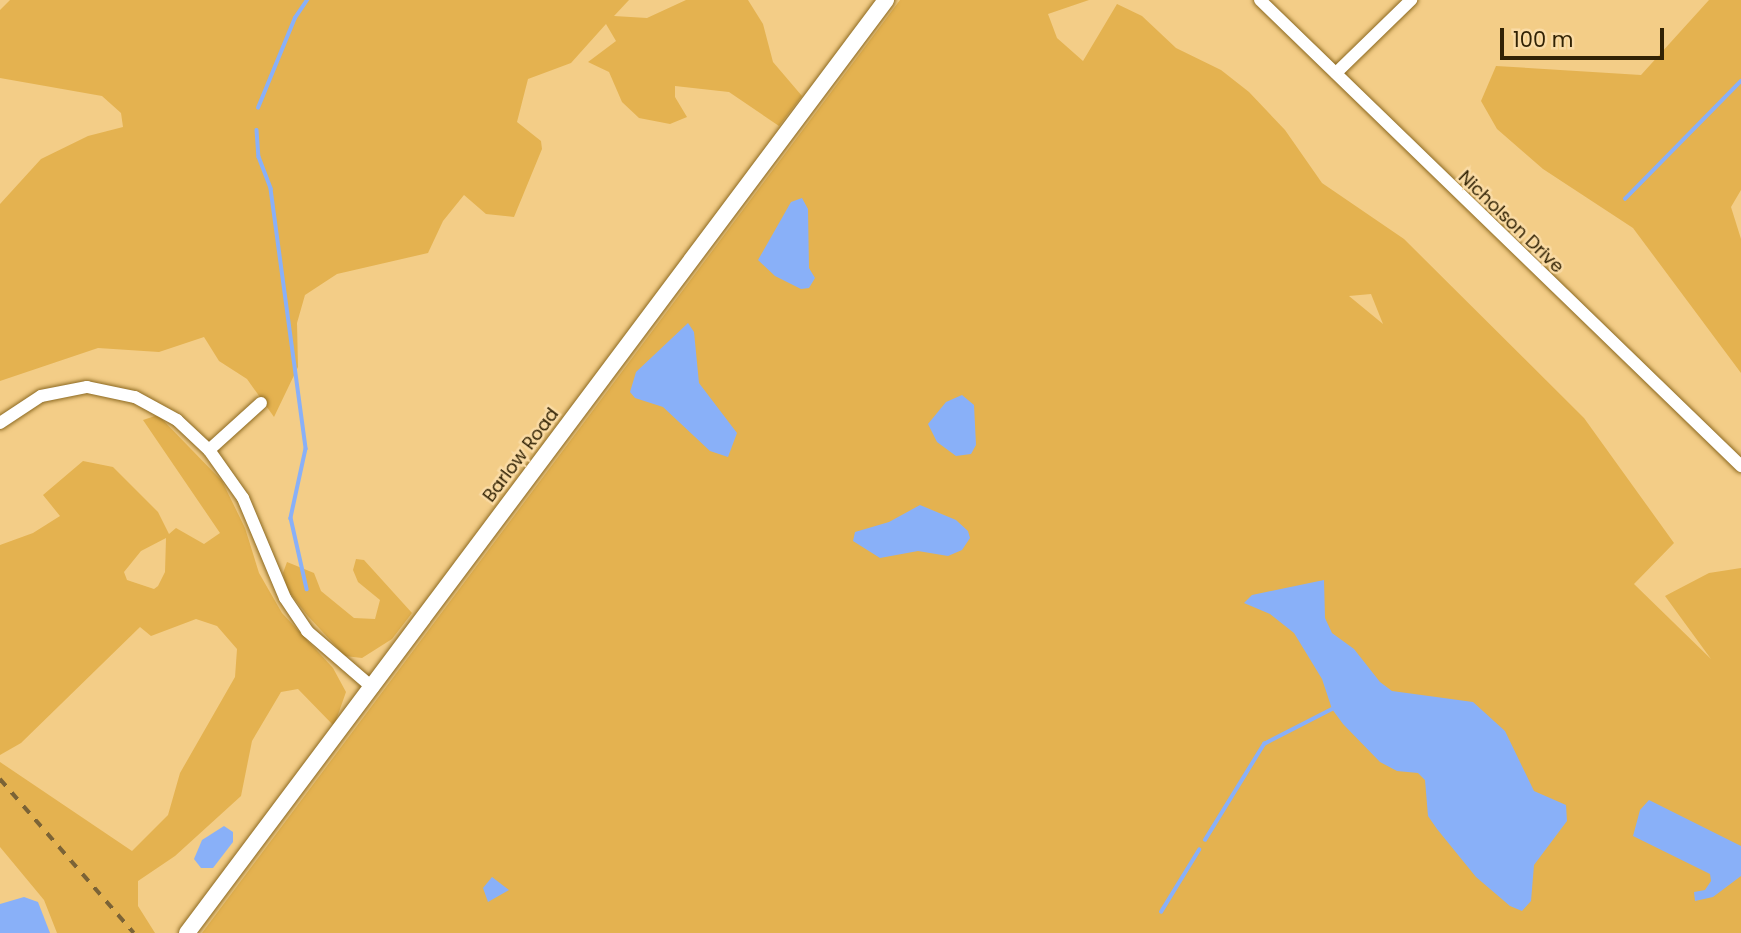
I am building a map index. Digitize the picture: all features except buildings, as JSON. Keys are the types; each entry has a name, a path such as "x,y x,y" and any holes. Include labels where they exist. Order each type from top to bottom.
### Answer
{"street":[{"name":"Barlow Road","path":"187,933 886,0"},
{"name":"Nicholson Drive","path":"1260,0 1590,325 1741,466"},
{"path":"1336,73 1411,0"},
{"path":"0,423 41,396 99,388 159,408 209,450 246,505 292,610 321,646 373,688"},
{"path":"209,450 261,402"}],"shaded area":[{"path":"10,0 629,0 614,16 647,18 686,0 748,0 763,24 773,62 802,96 779,126 729,92 675,86 675,97 687,117 670,124 639,118 622,102 609,72 588,62 616,41 606,24 571,63 528,79 517,122 541,141 542,149 514,217 486,214 464,195 443,221 428,253 337,274 305,295 297,323 298,367 274,417 247,379 219,361 204,337 159,352 98,348 0,381 0,204 41,159 88,136 123,127 121,113 102,96 0,78 0,10"},
{"path":"900,0 1089,0 1048,14 1057,38 1083,61 1117,4 1142,16 1176,48 1221,70 1249,92 1285,130 1322,183 1404,239 1584,418 1674,543 1634,584 1711,659 1665,596 1709,573 1741,568 1741,933 202,933","holes":["1371,294 1383,324 1349,296"]},
{"path":"1709,0 1741,0 1741,190 1731,207 1741,239 1741,373 1633,228 1543,169 1497,129 1481,101 1496,66 1641,75"},
{"path":"158,415 222,481 245,528 259,573 282,613 333,668 346,692 334,726 298,689 281,692 252,741 241,796 175,856 138,881 138,906 155,933 57,933 44,900 0,847 0,762 132,851 168,815 180,773 235,677 237,649 217,626 196,619 151,636 140,627 21,743 0,755 0,545 33,533 60,516 43,495 83,461 113,467 158,512 169,534 176,528 204,544 220,533 143,420","holes":["166,538 165,572 154,589 127,580 124,572 141,551"]},
{"path":"356,559 364,560 412,613 392,639 362,658 345,656 287,589 283,573 287,562 314,573 321,591 354,618 375,619 380,600 358,582 353,570"}],"water":[{"path":"802,198 808,209 809,268 815,278 809,288 801,289 775,276 758,260 791,202"},
{"path":"688,323 694,332 699,383 737,433 728,457 710,451 663,407 635,398 630,392 636,372"},
{"path":"962,395 974,405 976,445 971,454 956,456 937,442 928,424 946,402"},
{"path":"920,505 956,520 968,531 970,538 962,550 948,556 918,551 880,558 853,541 855,532 889,522"},
{"path":"1324,580 1325,618 1332,633 1354,649 1380,682 1392,691 1473,702 1505,731 1534,791 1566,805 1567,821 1534,865 1531,901 1522,911 1510,906 1476,877 1437,829 1428,816 1425,780 1418,773 1397,771 1380,762 1343,724 1332,709 1322,679 1294,633 1270,614 1244,603 1252,595"},
{"path":"1649,800 1741,846 1741,876 1713,897 1695,901 1694,892 1705,890 1711,881 1710,874 1633,836 1640,810"},
{"path":"224,826 233,832 233,842 213,868 201,868 194,859 202,840"},
{"path":"492,877 509,890 488,902 483,888"},
{"path":"24,897 38,902 50,933 0,933 0,904"}],"waterway":[{"path":"258,108 295,18 307,0"},
{"path":"1625,199 1741,81"},
{"path":"257,130 259,157 271,189 306,449 291,518 307,589"},
{"path":"1205,840 1264,744 1332,709"},
{"path":"1161,912 1199,850"}],"railway":[{"path":"0,779 134,933"}]}
